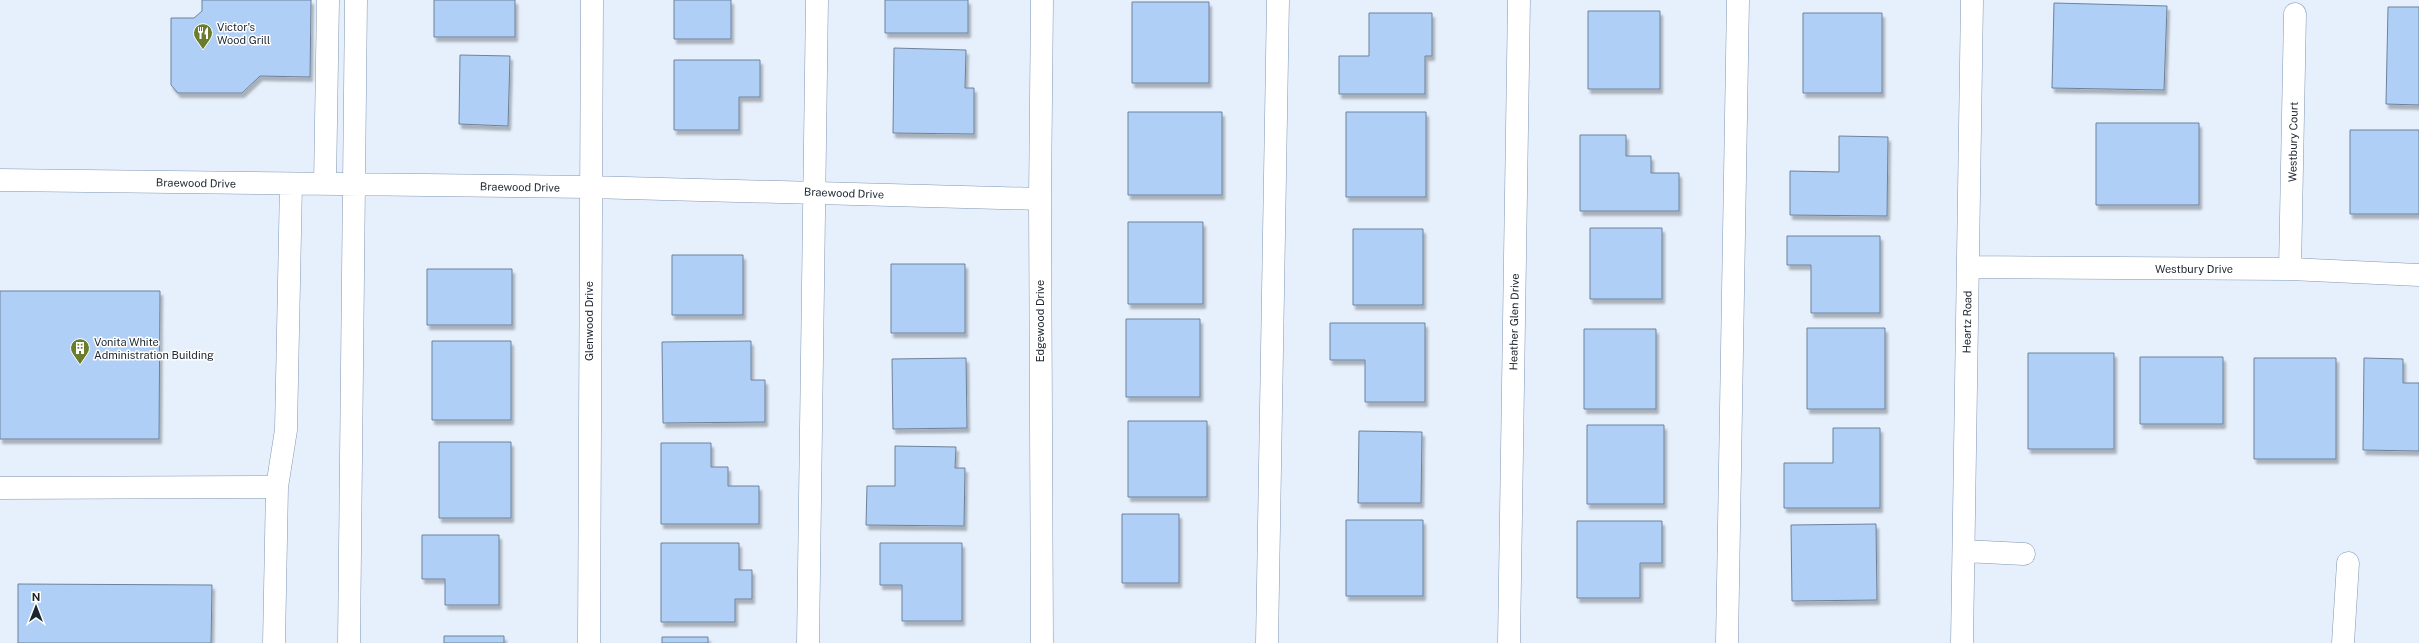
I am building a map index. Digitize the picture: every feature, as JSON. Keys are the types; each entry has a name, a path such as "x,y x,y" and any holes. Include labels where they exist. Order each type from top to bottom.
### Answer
{"street":[{"path":"326,184 328,0"},
{"path":"349,643 356,0"},
{"name":"Glenwood Drive","path":"589,643 589,188 592,0"},
{"path":"808,643 817,0"},
{"name":"Edgewood Drive","path":"1042,0 1040,199 1042,643"},
{"path":"1267,643 1278,0"},
{"name":"Heather Glen Drive","path":"1509,643 1519,0"},
{"path":"1726,643 1738,0"},
{"name":"Heartz Road","path":"1962,643 1972,0"},
{"name":"Westbury Court","path":"2290,269 2295,14"},
{"name":"Braewood Drive","path":"0,180 815,192 1040,199"},
{"path":"274,643 277,487 286,430 291,184"},
{"name":"Westbury Drive","path":"1968,267 2290,269 2419,275"},
{"path":"0,488 277,487"},
{"path":"1964,551 2024,554"},
{"path":"2343,643 2348,563"}],"building":[{"path":"202,0 311,0 310,77 260,76 242,93 178,93 171,85 171,18 194,18 202,11"},
{"path":"434,0 515,0 515,37 434,37"},
{"path":"674,0 731,0 731,39 674,39"},
{"path":"885,0 968,0 968,33 885,33"},
{"path":"1132,2 1209,2 1209,83 1132,83"},
{"path":"2054,3 2167,6 2164,90 2052,88"},
{"path":"2388,7 2419,7 2419,105 2386,104"},
{"path":"1588,11 1660,11 1660,89 1588,89"},
{"path":"1369,13 1432,13 1432,56 1425,56 1425,94 1339,94 1339,56 1369,56"},
{"path":"1803,13 1882,13 1882,93 1803,93"},
{"path":"894,48 966,50 965,88 974,88 974,134 893,133"},
{"path":"460,55 510,56 508,126 459,124"},
{"path":"674,60 760,60 760,97 739,97 739,130 674,130"},
{"path":"1128,112 1222,112 1222,195 1128,195"},
{"path":"1346,112 1426,112 1426,197 1346,197"},
{"path":"2096,123 2199,123 2199,205 2096,205"},
{"path":"2350,130 2419,130 2419,214 2350,214"},
{"path":"1580,135 1626,135 1626,156 1651,156 1651,173 1679,173 1679,211 1580,211"},
{"path":"1839,136 1888,137 1887,216 1790,215 1790,171 1839,172"},
{"path":"1128,222 1203,222 1203,304 1128,304"},
{"path":"1590,228 1662,228 1662,299 1590,299"},
{"path":"1353,229 1423,229 1423,305 1353,305"},
{"path":"1787,236 1880,236 1880,313 1811,313 1811,265 1787,265"},
{"path":"672,255 743,255 743,315 672,315"},
{"path":"891,264 965,264 965,333 891,333"},
{"path":"427,269 512,269 512,325 427,325"},
{"name":"Vonita White Administration Building","path":"0,291 160,291 159,439 0,439"},
{"path":"1126,319 1200,319 1200,397 1126,397"},
{"path":"1330,323 1425,323 1425,402 1365,402 1365,360 1330,360"},
{"path":"1807,328 1885,328 1885,409 1807,409"},
{"path":"1584,329 1656,329 1656,409 1584,409"},
{"path":"432,341 511,341 511,420 432,420"},
{"path":"751,341 751,380 765,380 765,422 663,423 662,342"},
{"path":"2028,353 2114,353 2114,449 2028,449"},
{"path":"2140,357 2223,357 2223,424 2140,424"},
{"path":"966,358 967,428 893,429 892,359"},
{"path":"2254,358 2336,358 2336,459 2254,459"},
{"path":"2364,358 2403,359 2403,383 2419,383 2419,451 2363,450"},
{"path":"1128,421 1207,421 1207,497 1128,497"},
{"path":"1587,425 1664,425 1664,504 1587,504"},
{"path":"1833,428 1880,428 1880,508 1784,508 1784,463 1833,463"},
{"path":"1359,431 1422,432 1421,503 1358,503"},
{"path":"439,442 511,442 511,518 439,518"},
{"path":"661,443 711,443 711,467 728,467 728,486 759,486 759,524 661,524"},
{"path":"895,446 956,447 955,468 965,468 964,526 866,525 867,486 895,486"},
{"path":"1122,514 1179,514 1179,583 1122,583"},
{"path":"1346,520 1423,520 1423,596 1346,596"},
{"path":"1577,521 1662,521 1662,563 1640,563 1640,598 1577,598"},
{"path":"1876,524 1877,600 1792,601 1791,525"},
{"path":"422,535 499,535 499,605 445,605 445,579 422,579"},
{"path":"661,543 739,543 739,570 752,570 752,599 735,599 735,622 661,622"},
{"path":"880,543 962,543 962,621 902,621 902,585 880,585"},
{"path":"18,584 212,585 211,643 18,643"},
{"path":"444,636 504,636 504,643 444,643"},
{"path":"662,637 708,637 708,643 662,643"}],"place":[{"name":"Victor's Wood Grill","path":"203,50"},
{"name":"Vonita White Administration Building","path":"80,365"}]}
